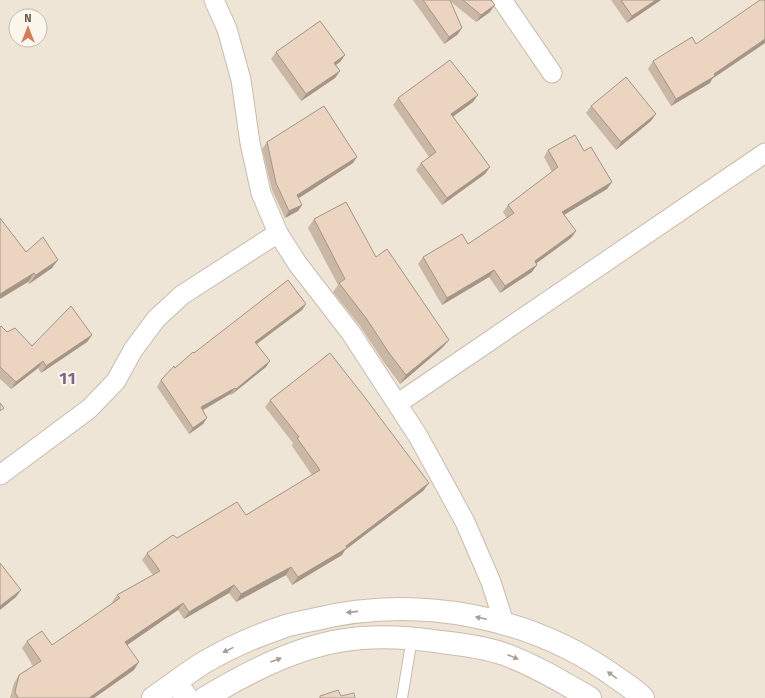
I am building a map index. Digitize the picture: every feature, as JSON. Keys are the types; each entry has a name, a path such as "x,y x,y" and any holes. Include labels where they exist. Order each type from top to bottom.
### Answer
{"street":[{"path":"214,0 227,29 241,80 250,143 261,193 278,234 297,263 351,333 418,436 465,522 491,582 504,623"},
{"path":"502,0 552,73"},
{"path":"397,404 765,153"},
{"path":"0,475 89,409 116,381 133,350 156,319 182,295 278,234"},
{"path":"153,698 182,690 202,664 228,649 281,627 336,614 392,608 448,611 504,623 546,637 598,664 643,698"},
{"path":"205,698 265,664 318,645 362,638 412,638 454,643 502,653 532,665 590,698"}],"lane":[{"path":"402,698 412,638"}],"shaded area":[{"path":"0,0 765,0 765,698 0,698"}],"building":[{"path":"423,0 450,0 462,28 449,37"},
{"path":"463,0 491,0 495,5 481,15"},
{"path":"621,0 656,0 632,16"},
{"path":"760,0 765,0 765,39 714,74 715,76 676,99 653,61 692,37 696,44"},
{"path":"320,21 345,55 334,63 340,71 306,94 276,52"},
{"path":"450,60 478,95 451,114 490,167 447,198 421,163 436,152 398,98"},
{"path":"626,77 656,114 621,142 591,106"},
{"path":"324,106 357,157 297,195 302,205 289,211 276,183 267,142"},
{"path":"575,135 584,151 591,147 612,182 562,212 576,231 535,261 537,265 505,286 494,270 447,298 423,257 462,234 468,244 514,213 508,205 558,167 548,150"},
{"path":"346,202 376,257 387,249 449,340 406,375 389,353 366,318 339,283 345,279 314,219"},
{"path":"0,218 26,252 43,237 58,260 36,275 34,273 0,294"},
{"path":"288,280 306,304 255,342 270,361 236,389 235,388 201,407 207,418 193,428 161,380 174,366 175,368 193,352 194,353"},
{"path":"71,306 92,335 46,366 43,361 16,382 0,367 0,327 1,326 7,332 15,328 32,346"},
{"path":"330,353 429,483 346,546 347,548 298,577 291,567 241,594 234,585 189,612 183,603 125,642 139,662 89,698 18,698 15,692 19,675 41,661 27,641 42,631 52,645 120,598 117,595 160,571 147,553 173,535 177,538 237,502 246,515 320,470 297,438 299,437 270,400"},
{"path":"0,403 4,408 0,411"},
{"path":"0,563 21,590 0,606"},
{"path":"338,690 341,696 354,693 355,698 320,698 320,696"}],"district":[{"name":"11","path":"68,378"}]}
